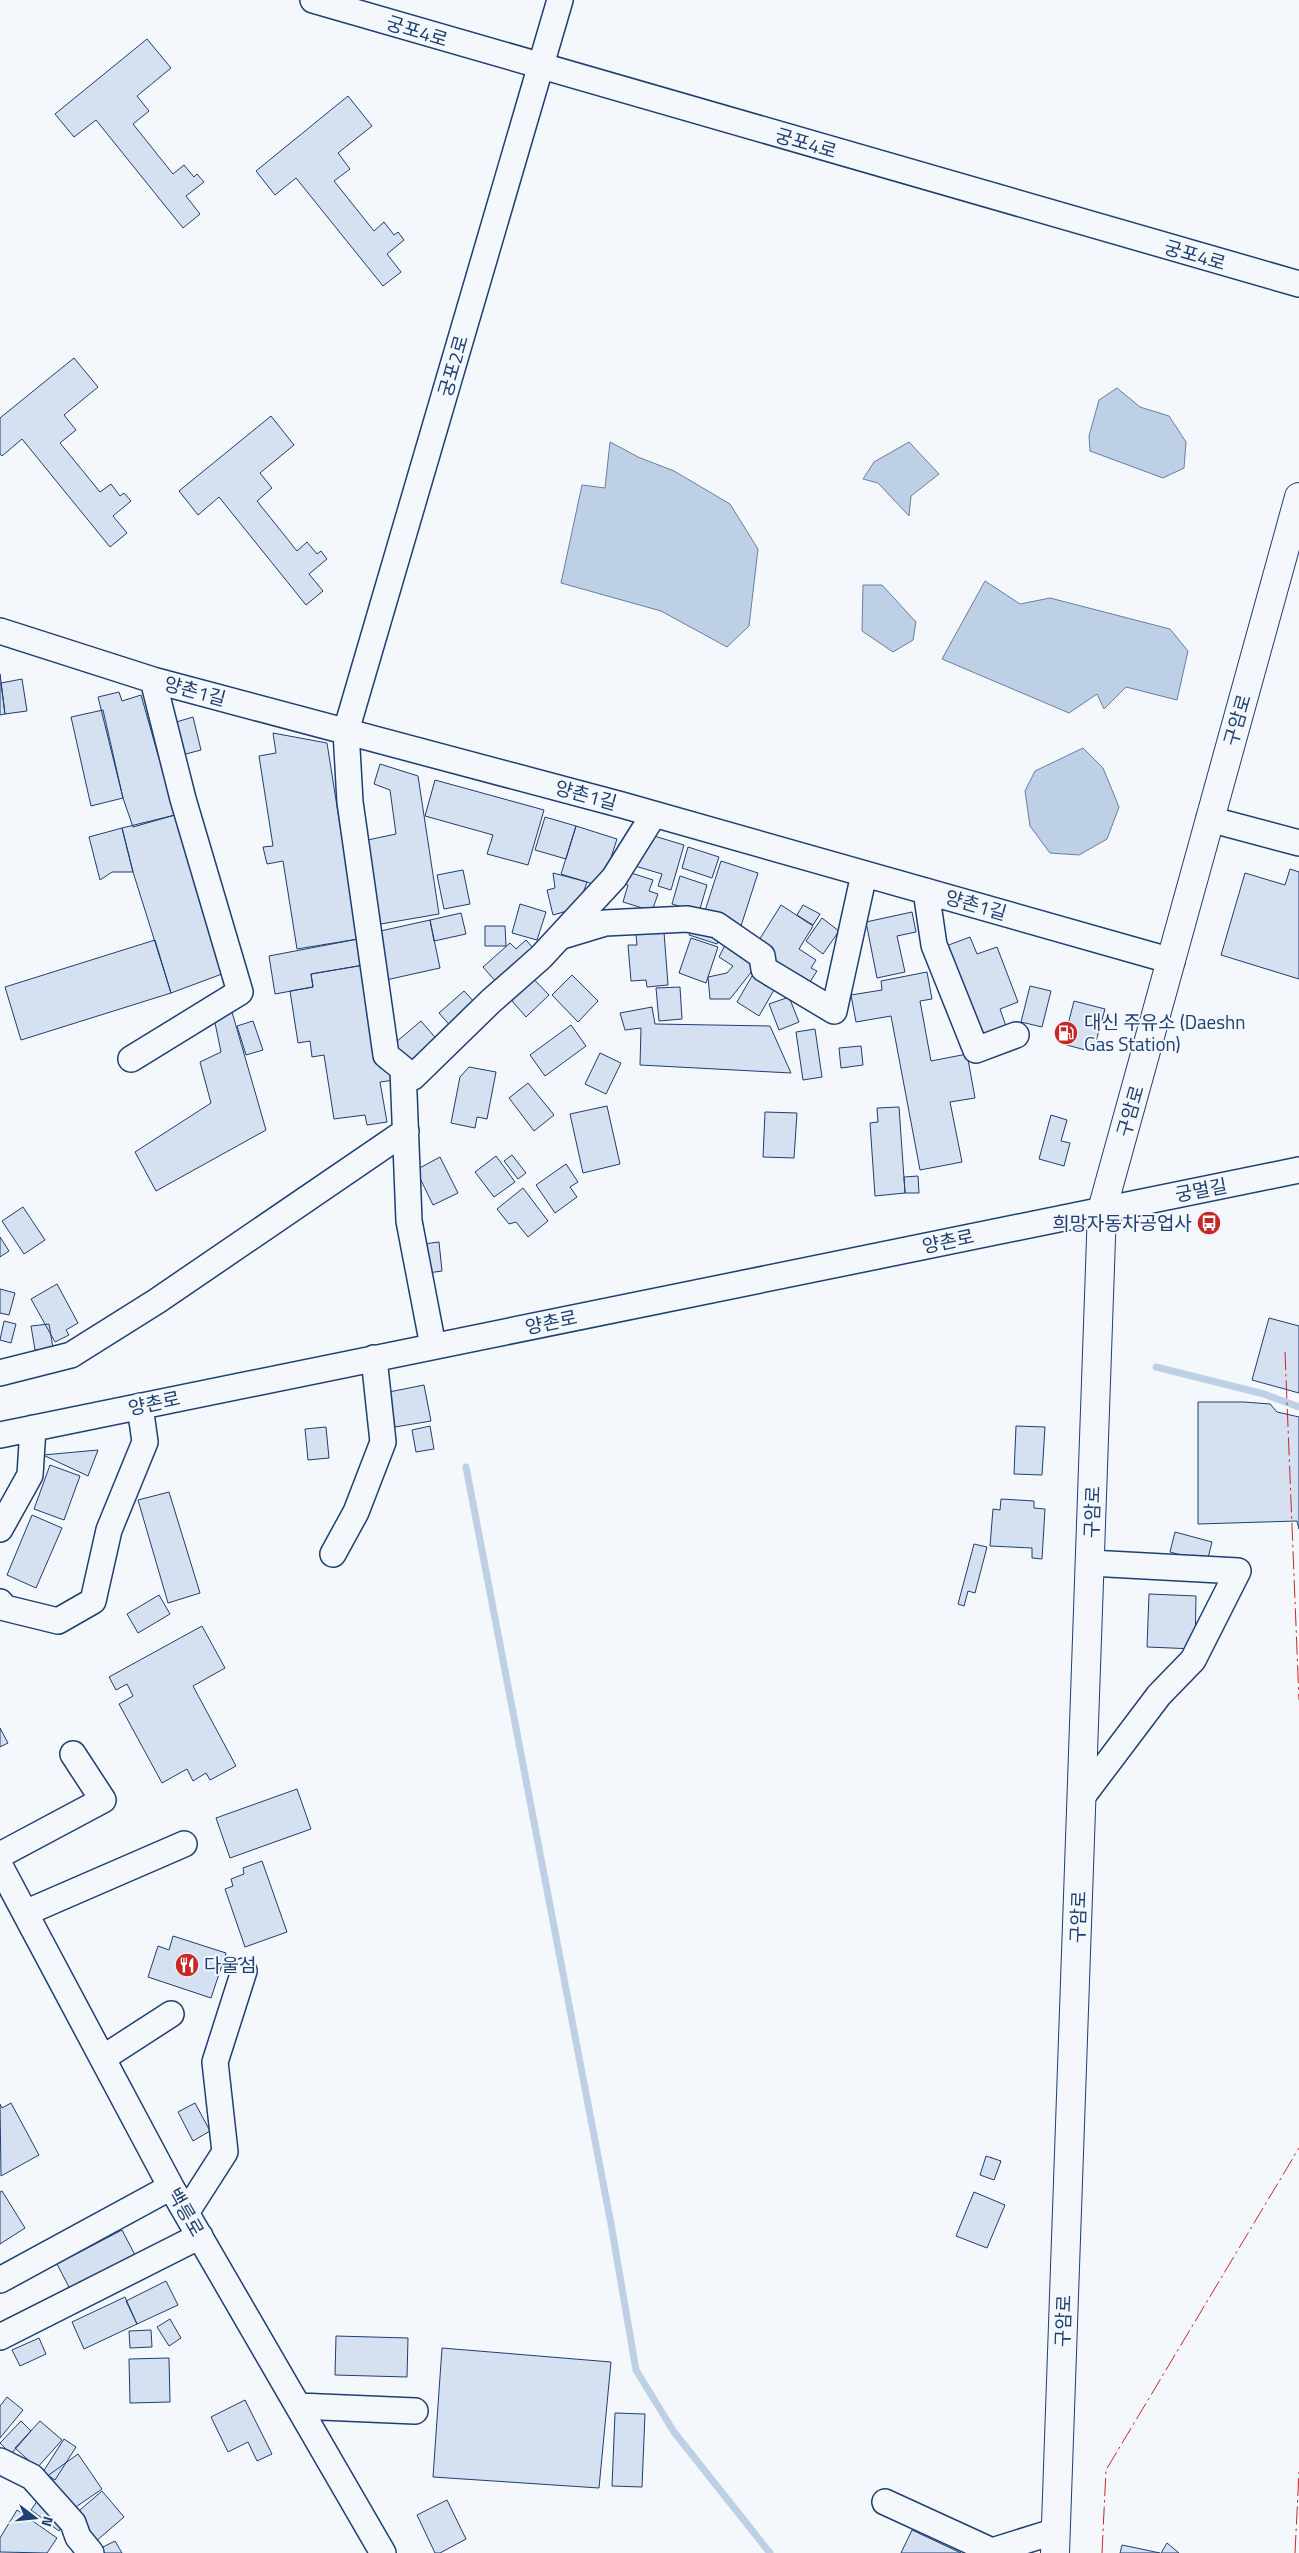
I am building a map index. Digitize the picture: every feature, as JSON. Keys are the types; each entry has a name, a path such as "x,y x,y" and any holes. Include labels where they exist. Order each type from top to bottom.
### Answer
{"main road":[{"name":"구암로","path":"1056,2542 1102,1210 1299,497"}],"street":[{"name":"궁포4로","path":"313,0 541,68 1299,284"},
{"name":"궁포2로","path":"403,1069 386,1055 350,802 346,731 560,0"},
{"name":"양촌1길","path":"0,631 153,680 654,814 1172,961"},
{"path":"131,1059 240,992 183,799 153,680"},
{"path":"403,1069 412,1077 490,1000 541,957 614,878 654,814"},
{"path":"1210,819 1299,843"},
{"path":"560,937 605,923 687,919 717,926 762,956 764,969 834,1011 864,874"},
{"path":"926,891 934,945 976,1050 1016,1035"},
{"path":"403,1069 409,1221 433,1346"},
{"path":"0,1373 71,1355 157,1302 406,1131"},
{"name":"궁멀길","path":"1102,1210 1299,1170"},
{"name":"양촌로","path":"0,1435 1102,1210"},
{"path":"333,1554 356,1512 383,1442 374,1358"},
{"path":"0,1602 5,1608 58,1621 93,1601 109,1530 145,1442 140,1406"},
{"path":"0,1529 30,1475 33,1428"},
{"path":"1082,1797 1159,1696 1193,1660 1238,1571 1090,1563"},
{"path":"0,1855 103,1800 73,1754"},
{"path":"25,1913 184,1844"},
{"name":"백릉로","path":"0,1866 171,2187 383,2553"},
{"path":"186,2213 225,2152 215,2062 244,1971"},
{"path":"102,2058 171,2014"},
{"path":"0,2280 171,2187"},
{"path":"0,2337 200,2236"},
{"path":"298,2406 415,2411"},
{"path":"0,2463 32,2477 73,2523 78,2538 91,2553"},
{"path":"885,2502 992,2551 1056,2542"}],"water":[{"path":"1117,388 1140,407 1169,416 1186,442 1184,468 1163,478 1090,451 1089,436 1099,400"},
{"path":"610,442 638,457 674,471 730,504 758,549 749,626 727,647 661,611 561,583 582,485 605,488"},
{"path":"909,442 939,474 911,496 909,516 878,483 863,479 874,462"},
{"path":"985,581 1020,604 1050,598 1170,629 1188,651 1177,700 1126,687 1104,709 1097,694 1069,713 942,659"},
{"path":"863,585 882,585 916,622 913,640 893,652 862,631"},
{"path":"1083,748 1103,768 1119,807 1107,839 1079,855 1050,853 1030,826 1025,791 1035,771"}],"building":[{"path":"147,39 171,68 137,96 149,111 133,124 173,174 184,165 194,177 197,174 204,182 186,196 200,214 183,228 96,120 74,137 55,114"},
{"path":"348,96 372,126 338,153 350,169 334,181 374,231 384,222 394,235 398,232 404,240 387,254 401,272 383,286 296,178 275,195 256,171"},
{"path":"74,358 98,387 64,415 76,430 60,443 100,492 111,484 120,496 124,493 131,501 113,516 127,533 110,547 22,439 2,456 0,454 0,418"},
{"path":"271,416 294,445 260,473 272,488 257,501 297,551 307,542 317,554 321,551 327,559 309,574 323,591 306,605 219,497 198,515 179,491"},
{"path":"0,674 5,714 0,715"},
{"path":"22,679 27,711 5,714 1,683"},
{"path":"119,692 122,701 141,695 175,815 133,827 123,798 98,697"},
{"path":"103,710 123,798 91,806 71,717"},
{"path":"193,717 201,750 182,755 173,723"},
{"path":"273,733 327,743 358,939 297,949 283,861 267,864 263,847 273,846 259,756 276,753"},
{"path":"380,764 418,776 439,914 375,925 363,841 396,834 390,790 374,784"},
{"path":"435,780 544,810 528,865 487,854 493,835 425,816"},
{"path":"175,815 222,974 171,993 133,872 122,828"},
{"path":"545,817 576,826 566,859 535,850"},
{"path":"576,826 617,839 607,870 593,884 561,874"},
{"path":"122,828 133,872 112,872 100,880 89,837"},
{"path":"644,833 684,845 671,890 658,886 662,874 635,866"},
{"path":"688,847 719,857 712,878 682,868"},
{"path":"721,861 758,873 741,926 704,914"},
{"path":"1290,869 1299,872 1299,979 1221,955 1245,873 1285,885"},
{"path":"463,870 470,904 444,909 437,875"},
{"path":"625,871 653,880 649,891 658,894 652,911 623,902 628,885 621,883"},
{"path":"553,873 587,882 582,896 567,911 553,915 547,890 555,888"},
{"path":"680,876 707,885 699,912 672,904"},
{"path":"520,904 546,912 537,940 512,933"},
{"path":"781,905 813,926 799,949 816,960 811,968 817,971 806,988 764,961 756,945"},
{"path":"803,905 820,914 813,925 797,915"},
{"path":"912,912 916,932 897,936 905,972 877,978 866,922"},
{"path":"461,913 466,934 434,941 430,920"},
{"path":"822,918 839,931 823,954 806,941"},
{"path":"430,920 440,968 386,980 376,932"},
{"path":"693,923 721,932 717,944 689,935"},
{"path":"485,926 505,926 506,946 485,946"},
{"path":"664,932 668,985 647,987 646,980 631,981 628,945 637,945 636,934"},
{"path":"729,937 760,961 730,999 710,999 708,977 727,973 733,966 719,957"},
{"path":"970,937 977,954 997,947 1018,1002 1000,1009 1007,1029 980,1039 946,946"},
{"path":"691,938 718,947 706,983 679,973"},
{"path":"358,939 364,965 311,974 313,987 275,994 269,956"},
{"path":"155,940 171,993 21,1040 5,987"},
{"path":"526,940 536,951 498,984 483,967 510,943 516,949"},
{"path":"364,965 380,1068 393,1066 395,1080 380,1082 387,1122 367,1125 365,1115 334,1119 324,1055 312,1057 310,1041 298,1043 290,991 313,987 311,974"},
{"path":"756,969 772,979 768,986 774,990 759,1016 737,1002"},
{"path":"927,972 932,999 920,1001 931,1061 967,1054 975,1098 950,1102 962,1162 920,1170 891,1016 856,1022 851,995 882,990 881,981"},
{"path":"528,973 549,995 526,1017 506,994"},
{"path":"572,975 598,1001 578,1022 552,995"},
{"path":"1030,986 1051,991 1042,1027 1021,1022"},
{"path":"680,987 682,1019 659,1021 656,988"},
{"path":"464,991 478,1006 453,1029 439,1013"},
{"path":"789,997 799,1022 779,1030 769,1004"},
{"path":"1074,1001 1105,1009 1093,1052 1063,1044"},
{"path":"652,1007 655,1024 770,1026 791,1073 640,1065 641,1028 625,1030 620,1013"},
{"path":"232,1012 266,1130 156,1191 135,1152 211,1103 200,1062 221,1052 214,1018"},
{"path":"253,1021 263,1050 246,1055 237,1026"},
{"path":"421,1021 439,1042 408,1070 389,1048"},
{"path":"571,1025 586,1046 545,1076 530,1055"},
{"path":"815,1029 822,1077 803,1080 796,1032"},
{"path":"861,1046 863,1065 841,1068 839,1048"},
{"path":"600,1053 621,1063 606,1094 585,1084"},
{"path":"469,1067 496,1072 487,1119 477,1117 475,1128 451,1123 460,1077"},
{"path":"528,1083 554,1115 534,1131 509,1098"},
{"path":"607,1106 620,1164 583,1173 570,1114"},
{"path":"899,1107 905,1193 875,1196 870,1123 878,1122 877,1108"},
{"path":"765,1112 797,1113 794,1158 763,1157"},
{"path":"1051,1115 1067,1120 1061,1141 1070,1143 1064,1166 1039,1159"},
{"path":"512,1155 526,1173 518,1179 504,1161"},
{"path":"496,1156 515,1182 494,1197 475,1172"},
{"path":"440,1157 458,1193 433,1205 416,1170"},
{"path":"566,1164 578,1182 570,1187 577,1197 555,1213 536,1185"},
{"path":"918,1176 919,1193 905,1193 904,1177"},
{"path":"523,1188 548,1221 528,1237 516,1222 509,1224 497,1209"},
{"path":"23,1207 45,1240 24,1254 2,1221"},
{"path":"0,1237 9,1251 0,1257"},
{"path":"439,1242 442,1271 428,1273 424,1244"},
{"path":"57,1284 78,1323 66,1330 69,1335 55,1342 31,1299"},
{"path":"0,1289 15,1293 9,1315 0,1313"},
{"path":"1269,1318 1299,1326 1299,1393 1252,1380"},
{"path":"4,1321 16,1324 11,1343 0,1340"},
{"path":"49,1324 53,1348 35,1350 31,1326"},
{"path":"424,1385 431,1421 395,1427 389,1392"},
{"path":"1198,1402 1270,1404 1277,1412 1299,1417 1299,1529 1297,1521 1198,1524"},
{"path":"430,1426 434,1449 416,1452 412,1430"},
{"path":"1016,1426 1045,1427 1042,1475 1014,1474"},
{"path":"326,1427 329,1458 308,1460 305,1429"},
{"path":"98,1450 88,1476 43,1455"},
{"path":"50,1465 80,1476 64,1520 34,1509"},
{"path":"169,1492 200,1593 168,1603 138,1500"},
{"path":"1001,1499 1034,1501 1034,1508 1045,1509 1042,1559 1032,1558 1032,1548 990,1546 993,1509 1000,1510"},
{"path":"32,1515 62,1528 36,1588 7,1575"},
{"path":"1175,1532 1212,1542 1207,1562 1170,1552"},
{"path":"974,1544 987,1547 975,1593 968,1591 964,1606 958,1604"},
{"path":"1149,1594 1196,1596 1195,1649 1147,1647"},
{"path":"159,1595 170,1614 138,1633 127,1614"},
{"path":"202,1626 225,1668 193,1686 236,1766 210,1780 206,1773 193,1781 187,1769 162,1783 119,1704 133,1696 127,1684 116,1690 109,1677"},
{"path":"0,1728 8,1743 0,1747"},
{"path":"297,1789 311,1829 230,1858 216,1818"},
{"path":"262,1861 287,1932 245,1947 225,1889 233,1886 231,1879 244,1874 243,1868"},
{"name":"다울섬","path":"173,1936 226,1953 211,1998 148,1977 158,1946 169,1950"},
{"path":"11,2103 39,2155 1,2176 0,2104 2,2108"},
{"path":"195,2103 210,2131 193,2141 178,2112"},
{"path":"986,2156 1001,2161 994,2180 980,2175"},
{"path":"2,2191 25,2228 0,2244 0,2192"},
{"path":"974,2192 1005,2205 987,2248 956,2236"},
{"path":"122,2230 135,2255 70,2289 57,2264"},
{"path":"166,2281 178,2305 137,2324 126,2301"},
{"path":"125,2297 137,2324 84,2349 72,2322"},
{"path":"170,2319 181,2338 169,2346 157,2327"},
{"path":"151,2330 152,2347 130,2348 129,2331"},
{"path":"336,2336 408,2338 407,2377 335,2375"},
{"path":"39,2338 46,2354 20,2366 12,2350"},
{"path":"442,2348 611,2362 599,2488 433,2477"},
{"path":"169,2358 170,2402 130,2403 129,2359"},
{"path":"7,2397 23,2410 0,2438 0,2406"},
{"path":"245,2400 272,2454 257,2461 248,2442 228,2452 211,2417"},
{"path":"615,2413 645,2414 642,2487 612,2486"},
{"path":"21,2421 31,2431 11,2454 0,2443"},
{"path":"40,2421 62,2440 37,2468 15,2448"},
{"path":"64,2439 76,2447 55,2480 43,2472"},
{"path":"78,2454 102,2489 70,2511 46,2477"},
{"path":"102,2491 124,2517 95,2542 73,2516"},
{"path":"38,2500 66,2521 59,2531 31,2510"},
{"path":"447,2500 466,2539 440,2553 435,2553 417,2515"},
{"path":"17,2510 57,2538 47,2553 0,2552 0,2538"},
{"path":"912,2530 961,2553 901,2553"},
{"path":"115,2541 122,2553 100,2553 99,2549"},
{"path":"1167,2543 1179,2553 1161,2553"},
{"path":"1122,2545 1160,2553 1120,2553"}],"waterway":[{"path":"1156,1367 1264,1394 1299,1407"},
{"path":"466,1467 611,2224 636,2370 674,2432 770,2553"}],"power":[{"path":"1285,1352 1299,1700"},
{"path":"1102,2553 1106,2470 1299,2148"},
{"path":"1295,2553 1299,2472"}],"place":[{"name":"대신 주유소 (Daeshn Gas Station)","path":"1066,1033"},
{"name":"희망자동차공업사","path":"1209,1223"},
{"name":"다울섬","path":"187,1965"}]}
